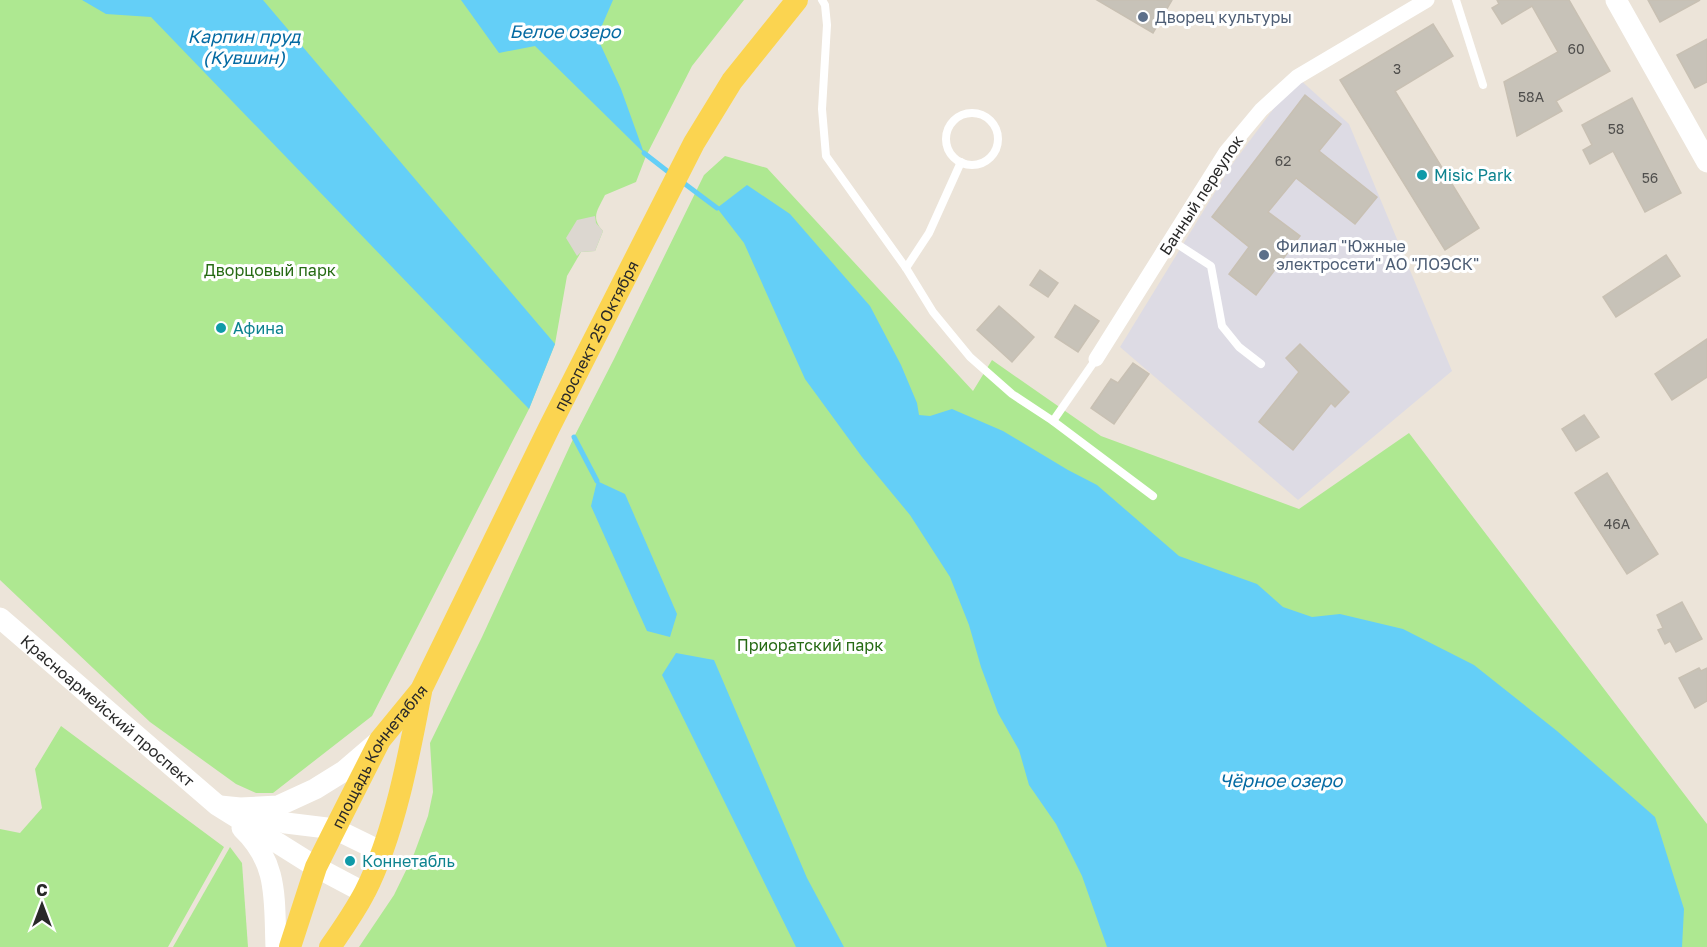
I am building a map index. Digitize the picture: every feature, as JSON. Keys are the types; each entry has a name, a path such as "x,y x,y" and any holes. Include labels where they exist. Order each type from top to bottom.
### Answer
{"main road":[{"name":"проспект 25 Октября","path":"421,690 549,428 710,114 732,81 797,0"},
{"path":"1616,0 1707,162"},
{"name":"Красноармейский проспект","path":"1,620 217,805 316,867 364,893"},
{"name":"площадь Коннетабля","path":"290,947 316,867 380,740 421,690"},
{"name":"площадь Коннетабля","path":"330,947 364,893 382,852 409,755 421,690"},
{"path":"217,805 240,808 278,806 315,789 344,771 380,740"},
{"path":"217,805 253,838 267,860 273,884 276,947"},
{"name":"Красноармейский проспект","path":"217,805 286,823 335,829 382,852"}],"street":[{"name":"Банный переулок","path":"1096,359 1226,152 1261,110 1297,77 1427,0"}],"lane":[{"path":"822,0 825,5 827,25 822,109 826,156 906,268 933,312 970,357 1012,394 1053,421 1153,496"},
{"path":"1456,0 1483,85"},
{"path":"977,113 990,119 998,132 998,147 989,159 976,165 961,162 950,153 946,138 950,124 962,115 969,114 977,113"},
{"path":"906,268 929,233 961,162"},
{"path":"1171,240 1211,266 1222,326 1239,346 1261,364"},
{"path":"1053,421 1096,359"}],"shaded area":[{"path":"1297,77 1349,124 1452,371 1298,500 1120,347 1231,166"},
{"path":"595,216 596,223 603,231 595,251 581,252 577,256 566,238 577,220"}],"green space":[{"name":"Дворцовый парк","path":"0,0 744,0 692,66 646,156 636,182 605,195 596,213 597,222 603,231 595,251 581,252 567,276 555,344 529,409 372,716 273,793 256,793 236,784 150,722 0,580"},
{"name":"Приоратский парк","path":"725,156 767,168 973,391 992,360 1101,436 1299,509 1409,433 1707,824 1707,947 359,947 394,895 414,854 428,816 433,792 430,743 482,637 574,437 704,175"},
{"path":"61,726 224,847 168,947 0,947 0,829 20,833 42,808 35,769"},
{"path":"230,847 242,863 248,947 173,947"}],"water":[{"name":"Карпин пруд (Кувшин)","path":"82,0 263,0 555,344 529,409 151,17 106,14"},
{"name":"Белое озеро","path":"461,0 613,0 597,37 621,89 644,153 535,46 499,53"},
{"name":"Чёрное озеро","path":"747,185 790,214 870,306 901,365 917,403 919,415 930,416 952,409 1003,431 1097,485 1179,556 1257,584 1283,607 1312,617 1340,614 1403,629 1474,665 1557,731 1655,817 1684,909 1682,947 1107,947 1082,876 1056,824 1029,785 1019,750 998,713 969,625 950,577 910,515 862,457 805,379 744,243 717,208"},
{"path":"597,481 625,494 677,614 670,637 647,631 591,506"},
{"path":"676,653 714,660 807,878 844,947 796,947 662,675"}],"building":[{"name":"Дворец культуры","path":"1097,0 1172,0 1153,33"},
{"path":"1497,0 1569,0 1610,71 1556,101 1562,111 1517,136 1504,82 1558,52 1532,6 1502,24 1492,8 1499,4"},
{"path":"1648,0 1700,0 1660,22"},
{"path":"1433,24 1453,56 1395,91 1479,228 1445,250 1340,80"},
{"path":"1707,39 1707,82 1695,88 1677,55"},
{"path":"1305,95 1341,124 1319,151 1377,197 1355,224 1296,178 1268,212 1300,236 1256,295 1229,274 1249,247 1212,217"},
{"path":"1632,98 1681,193 1645,212 1613,151 1590,164 1583,150 1592,145 1582,125"},
{"path":"1666,255 1680,276 1616,317 1603,297"},
{"path":"1040,270 1058,283 1048,297 1030,285"},
{"path":"1075,305 1099,321 1078,352 1055,337"},
{"path":"999,306 1034,337 1012,362 977,330"},
{"path":"1707,339 1707,377 1672,400 1655,374"},
{"path":"1300,344 1349,392 1335,407 1331,403 1293,450 1259,422 1299,372 1286,358"},
{"path":"1133,363 1149,374 1114,424 1091,408 1111,379 1118,383"},
{"path":"1584,415 1599,437 1576,451 1562,429"},
{"path":"1607,473 1658,554 1627,574 1575,493"},
{"path":"1682,602 1702,639 1676,652 1670,641 1665,644 1658,630 1663,628 1657,615"},
{"path":"1699,668 1701,671 1707,668 1707,701 1695,708 1679,678"}],"waterway":[{"path":"644,153 671,174"},
{"path":"681,181 717,208"},
{"path":"574,437 597,481"}],"place":[{"name":"Дворец культуры","path":"1143,17"},
{"name":"Misic Park","path":"1422,175"},
{"name":"Филиал \"Южные электросети\" АО \"ЛОЭСК\"","path":"1264,255"},
{"name":"Афина","path":"221,328"},
{"name":"Коннетабль","path":"350,861"}]}
